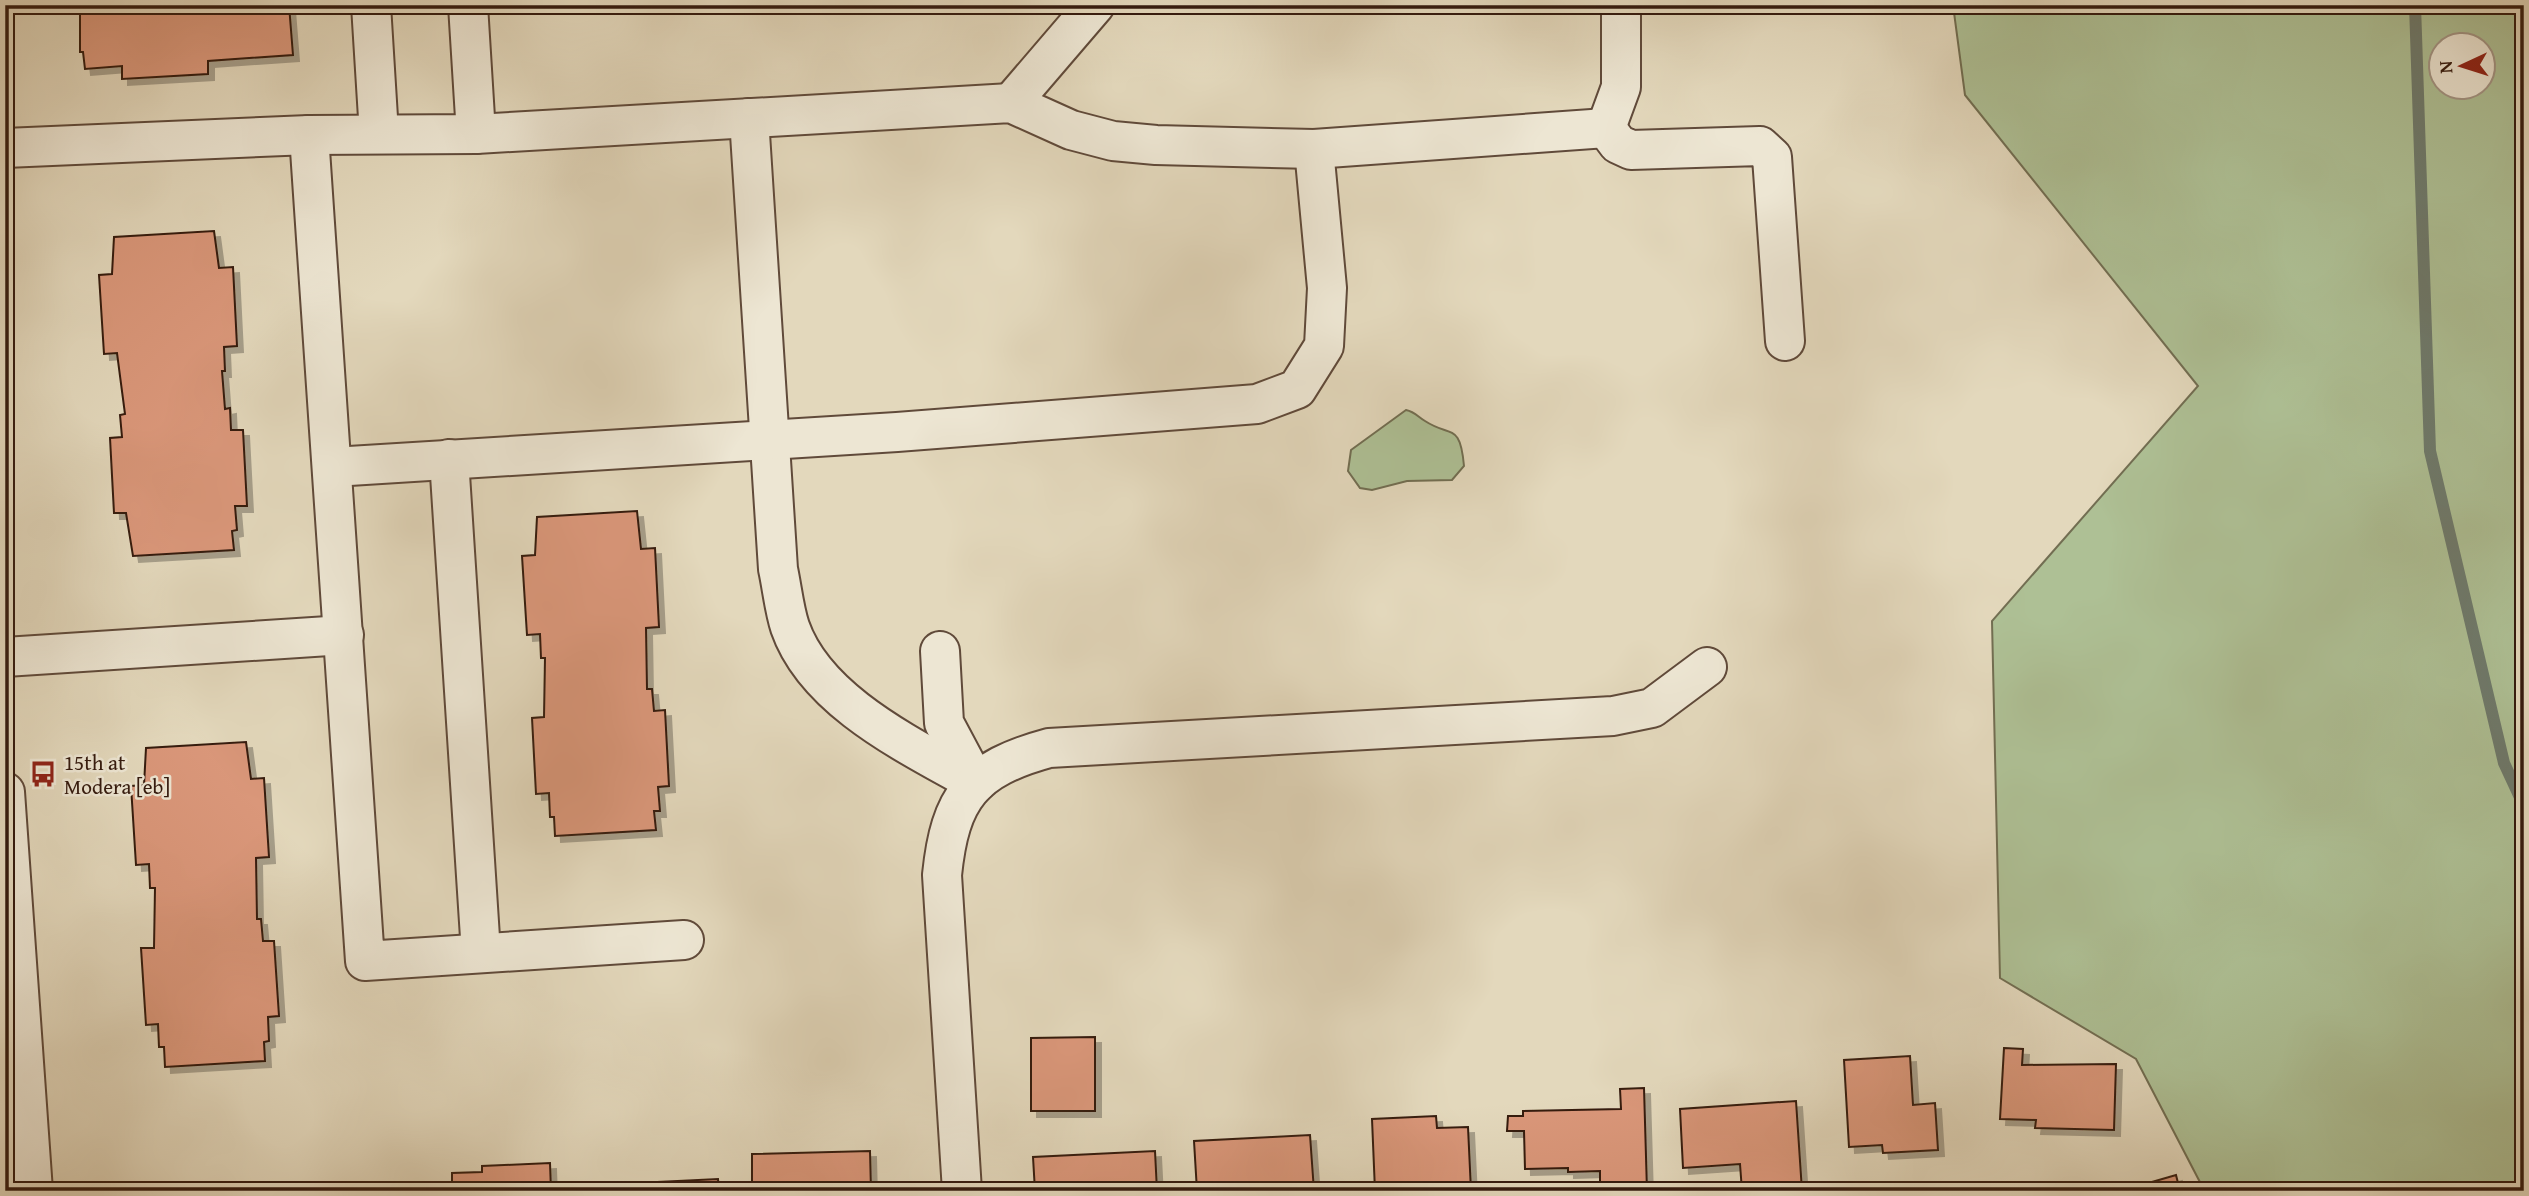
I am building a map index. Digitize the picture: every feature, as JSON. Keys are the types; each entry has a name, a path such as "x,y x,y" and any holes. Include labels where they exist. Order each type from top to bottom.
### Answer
{"street":[{"path":"371,5 379,134"},
{"path":"468,5 476,134"},
{"path":"1011,103 1094,5"},
{"path":"1606,128 1621,87 1620,5"},
{"path":"5,148 309,135 476,134 1011,103 1071,130 1113,141 1314,149 1606,128"},
{"path":"749,118 781,580 790,628 818,676 880,727 976,783"},
{"path":"1606,128 1618,144 1631,150 1760,146 1772,157 1785,341"},
{"path":"309,135 365,961 684,940"},
{"path":"332,467 1257,404 1297,389 1324,346 1327,288 1314,149"},
{"path":"449,460 481,953"},
{"path":"5,657 344,635"},
{"path":"940,651 944,723 976,783"},
{"path":"962,1191 942,875 946,835 953,814 976,783 1020,756 1049,748 1613,716 1652,708 1707,667"},
{"path":"5,792 33,1191"}],"green space":[{"path":"1953,5 2524,5 2524,1191 2227,1191 2202,1186 2136,1059 2000,978 1992,621 2198,386 1965,95"},
{"path":"1406,410 1453,433 1460,443 1464,466 1452,480 1407,481 1372,490 1360,488 1348,471 1351,450"}],"building":[{"path":"80,5 289,5 293,55 208,61 208,74 122,79 122,66 85,69 83,52 80,52"},
{"path":"214,231 219,268 233,267 237,346 224,347 225,371 222,371 225,409 230,408 231,430 243,430 247,506 235,506 237,530 232,531 234,550 133,556 126,513 114,513 110,438 122,437 120,415 125,414 117,353 104,354 99,275 112,274 114,237"},
{"path":"637,511 641,549 655,548 659,627 646,628 647,689 652,689 654,711 665,710 669,786 658,787 660,811 654,811 656,830 555,836 554,817 550,817 549,793 536,794 532,718 544,717 545,658 541,658 540,634 527,635 522,556 535,555 537,517"},
{"path":"246,742 251,779 264,778 269,857 256,858 257,919 261,919 263,941 274,941 279,1016 268,1017 269,1041 264,1042 265,1061 165,1067 164,1047 159,1047 158,1024 146,1025 141,948 154,948 155,888 150,888 149,864 136,865 131,786 144,785 146,748"},
{"path":"1095,1037 1095,1111 1031,1111 1031,1038"},
{"path":"2004,1048 2023,1049 2022,1065 2116,1064 2114,1130 2035,1128 2036,1120 2000,1119"},
{"path":"1910,1056 1913,1105 1935,1103 1938,1150 1883,1153 1882,1145 1849,1147 1844,1060"},
{"path":"1644,1088 1647,1191 1600,1191 1600,1171 1568,1172 1568,1168 1525,1169 1524,1131 1507,1131 1508,1116 1523,1116 1523,1111 1621,1109 1620,1089"},
{"path":"1796,1101 1802,1191 1742,1191 1740,1164 1683,1168 1680,1109"},
{"path":"1436,1116 1437,1128 1468,1127 1471,1191 1375,1191 1372,1119"},
{"path":"1310,1135 1314,1191 1197,1191 1194,1141"},
{"path":"870,1151 871,1191 752,1191 752,1154"},
{"path":"1155,1151 1157,1191 1035,1191 1033,1157"},
{"path":"550,1163 551,1191 452,1191 452,1173 482,1172 482,1166"},
{"path":"2176,1175 2180,1191 2147,1191 2145,1184"},
{"path":"718,1179 719,1191 596,1191 596,1185"}],"waterway":[{"path":"2415,5 2430,451 2504,763 2524,806"}],"place":[{"name":"15th at Modera [eb]","path":"43,774"}]}
